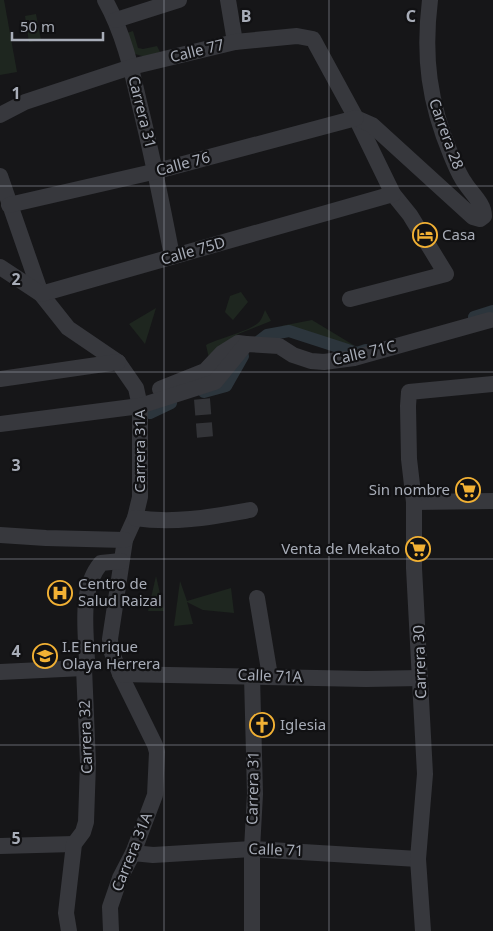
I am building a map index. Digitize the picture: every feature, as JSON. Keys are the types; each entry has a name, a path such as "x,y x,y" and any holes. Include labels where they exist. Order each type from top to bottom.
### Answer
{"street":[{"name":"Carrera 31","path":"105,0 116,20 131,67 156,171 172,256"},
{"path":"116,20 179,0"},
{"path":"228,0 235,42"},
{"name":"Carrera 28","path":"356,118 372,125 473,217 480,219 484,216 484,211 464,182 451,154 429,86 426,26 430,0"},
{"name":"Calle 77","path":"0,115 25,102 131,67 235,42 297,36 313,39 356,118"},
{"path":"350,299 446,274 410,215 393,194 356,118"},
{"name":"Calle 76","path":"9,204 156,171 356,118"},
{"name":"Carrera 31A","path":"0,176 41,294 68,328 118,362 136,388 140,401 140,497 135,518 125,540 110,640 120,674 156,745 155,795 133,853 120,878 110,907 111,931"},
{"name":"Calle 75D","path":"41,294 393,194"},
{"path":"0,267 41,294"},
{"name":"Calle 71C","path":"0,424 140,401 214,382 246,344 279,346 293,355 311,361 324,362 354,358 490,320"},
{"path":"0,379 118,362"},
{"name":"Carrera 30","path":"423,931 418,859 425,774 414,568 414,502 409,460 409,392 493,384"},
{"path":"414,502 493,501"},
{"path":"135,518 156,521 188,521 250,510"},
{"path":"0,535 125,540"},
{"name":"Carrera 32","path":"69,931 66,913 74,844 83,832 86,822 88,762 84,668 87,662 87,603 89,584 94,572 102,563 121,561"},
{"path":"257,598 270,676"},
{"path":"0,672 84,668"},
{"name":"Calle 71A","path":"120,674 366,679 420,678"},
{"name":"Carrera 31","path":"252,676 255,778 252,849 252,931"},
{"path":"0,846 74,844"},
{"name":"Calle 71","path":"133,853 153,855 252,849 418,859"}],"shaded area":[{"path":"0,0 4,0 17,72 0,75"},
{"path":"36,14 41,40 29,42 25,16"},
{"path":"133,31 138,48 143,49 157,46 160,52 145,57 132,53 127,33"},
{"path":"241,292 248,302 233,320 225,312 230,296"},
{"path":"156,308 145,344 129,324"},
{"path":"265,310 271,321 238,334 210,363 206,345 256,325"},
{"path":"312,320 355,346 281,326"},
{"path":"156,576 164,611 148,611"},
{"path":"180,581 187,601 231,588 234,613 203,610 187,602 193,624 174,626"}],"waterway":[{"path":"474,317 493,311"},
{"path":"258,342 267,335 289,331 357,353 366,350"},
{"path":"204,392 226,386 243,356"},
{"path":"150,413 171,403"}],"tunnel":[{"path":"202,399 205,437"}],"place":[{"name":"Casa","path":"425,235"},
{"name":"Sin nombre","path":"468,490"},
{"name":"Venta de Mekato","path":"418,549"},
{"name":"Centro de Salud Raizal","path":"60,593"},
{"name":"I.E Enrique Olaya Herrera","path":"45,656"},
{"name":"Iglesia","path":"262,725"}]}
